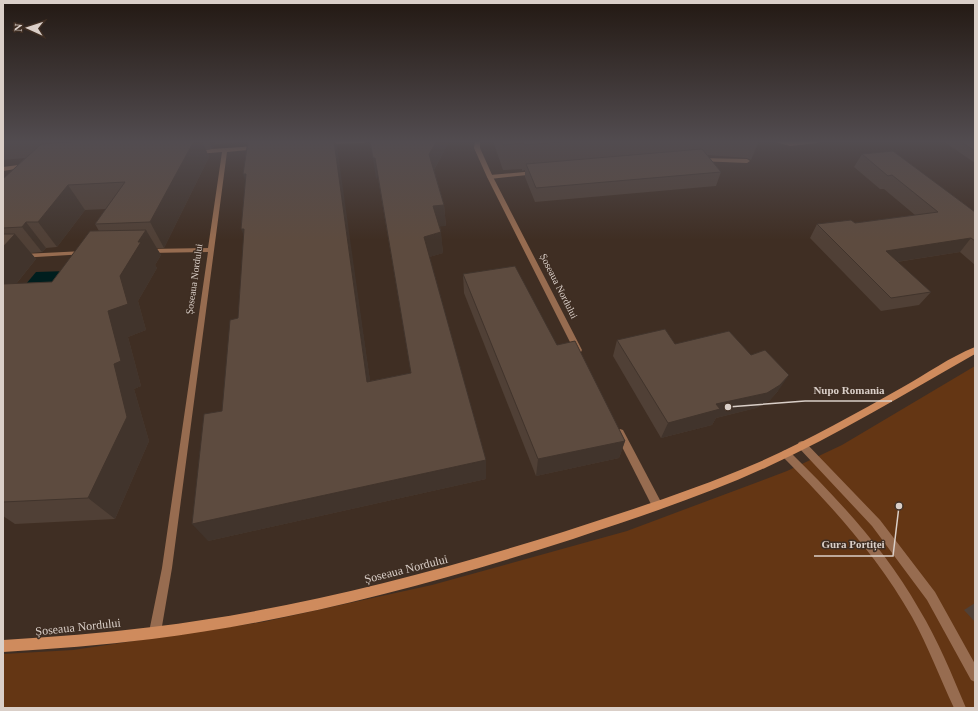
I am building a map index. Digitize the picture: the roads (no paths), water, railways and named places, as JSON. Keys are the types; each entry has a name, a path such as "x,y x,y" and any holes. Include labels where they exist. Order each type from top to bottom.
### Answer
{"main road":[{"name":"Șoseaua Nordului","path":"3,646 56,644 155,632 259,616 455,571 550,541 730,479 786,454 833,430 975,350"}],"street":[{"name":"Șoseaua Nordului","path":"155,632 167,568 221,174"},
{"name":"Șoseaua Nordului","path":"489,174 582,359"},
{"path":"490,177 522,174"},
{"path":"138,252 210,250"},
{"path":"3,257 91,253"},
{"path":"618,429 657,505"},
{"path":"802,445 886,535 931,596 975,676"},
{"path":"786,454 812,480 874,551 915,612 960,708"}],"water":[{"path":"67,271 57,283 26,284 36,272"}],"place":[{"name":"Nupo Romania","path":"728,407"},
{"name":"Gura Portiței","path":"899,506"}]}
